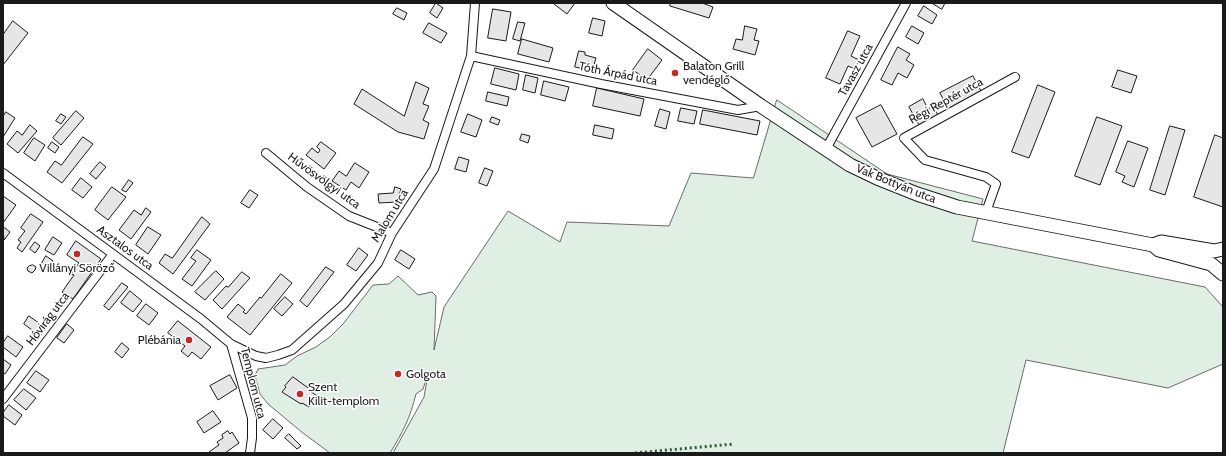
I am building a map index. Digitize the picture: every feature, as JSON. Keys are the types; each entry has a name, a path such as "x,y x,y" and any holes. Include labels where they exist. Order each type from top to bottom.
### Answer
{"main road":[{"name":"Vak Bottyán utca","path":"613,3 761,106 850,165 877,178 957,207 1153,245 1159,250 1211,264 1223,274"},
{"name":"Vak Bottyán utca","path":"1153,245 1161,242 1214,251 1223,249"}],"street":[{"name":"Malom utca","path":"231,344 256,356 266,358 292,350 344,304 378,263 392,233 434,169 471,56 475,3"},
{"name":"Tavasz utca","path":"826,149 906,3"},
{"name":"Tóth Árpád utca","path":"471,56 601,84 738,110 761,106"},
{"name":"Régi Reptér utca","path":"986,212 996,184 986,177 925,160 904,138 1015,77"},
{"name":"Hűvösvölgyi utca","path":"266,153 307,187 349,216 392,233"},
{"name":"Asztalos utca","path":"3,173 201,319 231,344"},
{"name":"Hóvirág utca","path":"3,399 113,254"},
{"name":"Templom utca","path":"231,344 252,418 250,453"}],"green space":[{"path":"777,100 887,174 983,199 972,241 1205,287 1223,307 1223,364 1168,388 1026,360 1003,453 393,453 424,397 428,374 423,389 416,394 406,425 390,453 330,453 268,404 260,394 255,376 258,369 285,365 297,356 316,347 331,336 343,324 373,285 389,284 398,276 418,295 432,292 436,296 434,350 444,307 508,211 560,242 567,222 669,226 691,173 753,178"}],"building":[{"path":"436,3 443,8 437,18 430,13"},
{"path":"575,3 567,14 554,4"},
{"path":"671,3 702,3 713,7 709,18 670,6"},
{"path":"932,3 945,3 942,9"},
{"path":"924,6 937,15 932,24 918,16"},
{"path":"397,8 407,13 404,20 393,14"},
{"path":"493,9 511,12 506,41 488,38"},
{"path":"593,18 605,21 602,36 589,33"},
{"path":"13,21 28,33 3,65 3,35"},
{"path":"518,22 525,23 520,41 513,39"},
{"path":"429,23 447,33 441,43 423,33"},
{"path":"745,26 757,29 754,40 759,41 755,55 733,49 736,39 742,40"},
{"path":"912,26 924,33 918,44 906,37"},
{"path":"848,31 860,36 851,56 859,60 855,69 848,66 840,84 826,78"},
{"path":"522,39 553,48 549,62 518,54"},
{"path":"898,47 910,54 906,60 914,65 907,78 898,73 892,85 881,80"},
{"path":"648,49 662,60 647,80 633,70"},
{"path":"579,51 585,52 585,55 596,58 592,71 575,67"},
{"path":"495,68 519,74 516,90 491,84"},
{"path":"1118,70 1137,76 1131,93 1112,87"},
{"path":"526,75 538,78 535,93 523,90"},
{"path":"973,76 981,91 948,109 940,93"},
{"path":"544,81 569,87 565,101 541,95"},
{"path":"416,82 429,88 423,104 429,106 423,120 429,123 424,139 398,132 354,104 362,89 404,116"},
{"path":"1038,85 1055,92 1029,158 1012,152"},
{"path":"597,88 644,99 640,116 593,106"},
{"path":"488,92 509,97 507,106 486,101"},
{"path":"923,99 928,109 933,106 938,115 919,125 909,107"},
{"path":"881,105 897,134 872,147 856,118"},
{"path":"681,108 697,111 694,124 678,121"},
{"path":"660,109 670,112 666,129 655,126"},
{"path":"703,110 760,121 757,135 700,124"},
{"path":"76,111 84,118 61,145 53,138"},
{"path":"6,112 15,118 3,137 3,117"},
{"path":"61,114 66,117 61,124 56,121"},
{"path":"468,114 482,120 476,137 461,132"},
{"path":"492,117 500,120 498,125 490,122"},
{"path":"1097,117 1122,126 1100,185 1075,176"},
{"path":"30,125 37,131 18,153 7,144 17,131 22,135"},
{"path":"595,125 614,129 612,139 593,135"},
{"path":"1170,126 1185,130 1165,195 1150,190"},
{"path":"522,134 530,136 528,143 520,140"},
{"path":"1215,135 1223,138 1223,207 1194,197"},
{"path":"83,137 93,144 62,183 47,172 55,161 61,165"},
{"path":"34,138 45,145 35,161 24,153"},
{"path":"1128,141 1148,148 1134,187 1122,182 1125,176 1116,172"},
{"path":"52,142 59,147 55,153 48,148"},
{"path":"321,142 336,153 324,169 306,155 312,148 318,153 320,150 317,147"},
{"path":"459,157 469,160 466,172 455,169"},
{"path":"100,162 106,167 96,179 90,174"},
{"path":"355,163 369,172 359,188 351,182 346,190 332,181 339,171 346,176"},
{"path":"485,168 493,171 487,186 479,183"},
{"path":"81,178 92,187 83,198 72,190"},
{"path":"129,180 133,183 126,192 122,190"},
{"path":"112,187 126,197 108,220 95,210"},
{"path":"395,187 401,189 397,202 379,203 378,194 393,193"},
{"path":"250,190 258,195 249,208 241,203"},
{"path":"3,196 16,205 3,223"},
{"path":"146,208 151,212 131,239 119,230 134,210 141,215"},
{"path":"31,214 43,222 22,252 17,248 21,242 18,240 25,231 21,228"},
{"path":"202,217 210,224 173,274 159,263 165,254 172,258"},
{"path":"148,227 161,235 148,254 136,245"},
{"path":"5,228 10,232 4,240 3,230"},
{"path":"53,237 62,243 54,255 45,250"},
{"path":"76,241 101,259 73,299 62,292 74,275 71,274 79,263 67,255"},
{"path":"35,242 40,246 35,253 30,249"},
{"path":"359,248 368,255 356,271 347,265"},
{"path":"197,250 211,260 192,286 182,279 196,261 191,258"},
{"path":"401,250 415,259 409,269 395,260"},
{"path":"46,256 53,261 47,270 41,265"},
{"path":"33,265 36,267 32,273 28,271 27,268"},
{"path":"326,267 334,272 307,307 300,301"},
{"path":"216,271 224,279 205,300 195,292"},
{"path":"242,272 250,278 222,309 213,300"},
{"path":"281,274 292,283 250,335 227,317 238,304 245,310 243,312 246,314"},
{"path":"122,283 128,287 109,310 104,306"},
{"path":"130,291 142,301 133,312 121,303"},
{"path":"285,297 293,304 282,316 274,309"},
{"path":"146,304 158,313 149,325 137,316"},
{"path":"29,316 46,328 40,336 24,324"},
{"name":"Plébánia","path":"178,321 211,347 201,359 192,352 188,357 181,351 185,346 168,333"},
{"path":"67,324 74,330 64,343 57,338"},
{"path":"8,336 23,347 16,357 3,347 3,343"},
{"path":"122,343 129,349 122,358 115,352"},
{"path":"3,359 11,365 5,374 3,373"},
{"path":"36,371 49,380 40,392 27,383"},
{"path":"230,375 237,388 218,400 210,386"},
{"name":"Szent Kilit-templom","path":"293,377 317,396 309,407 302,403 301,404 282,392"},
{"path":"24,389 36,398 26,410 14,400"},
{"path":"9,405 22,415 15,425 3,416 3,413"},
{"path":"213,411 221,422 204,433 197,422"},
{"path":"273,419 283,428 273,439 263,430"},
{"path":"228,431 230,434 232,432 239,443 225,453 210,453 209,452 219,445 217,442 223,438 222,435"},
{"path":"289,434 301,446 297,449 285,438"}],"hedge":[{"path":"635,453 734,444"}],"place":[{"name":"Balaton Grill vendéglő","path":"675,73"},
{"name":"Villányi Söröző","path":"77,254"},
{"name":"Plébánia","path":"189,340"},
{"name":"Golgota","path":"398,374"},
{"name":"Szent Kilit-templom","path":"300,394"}]}
